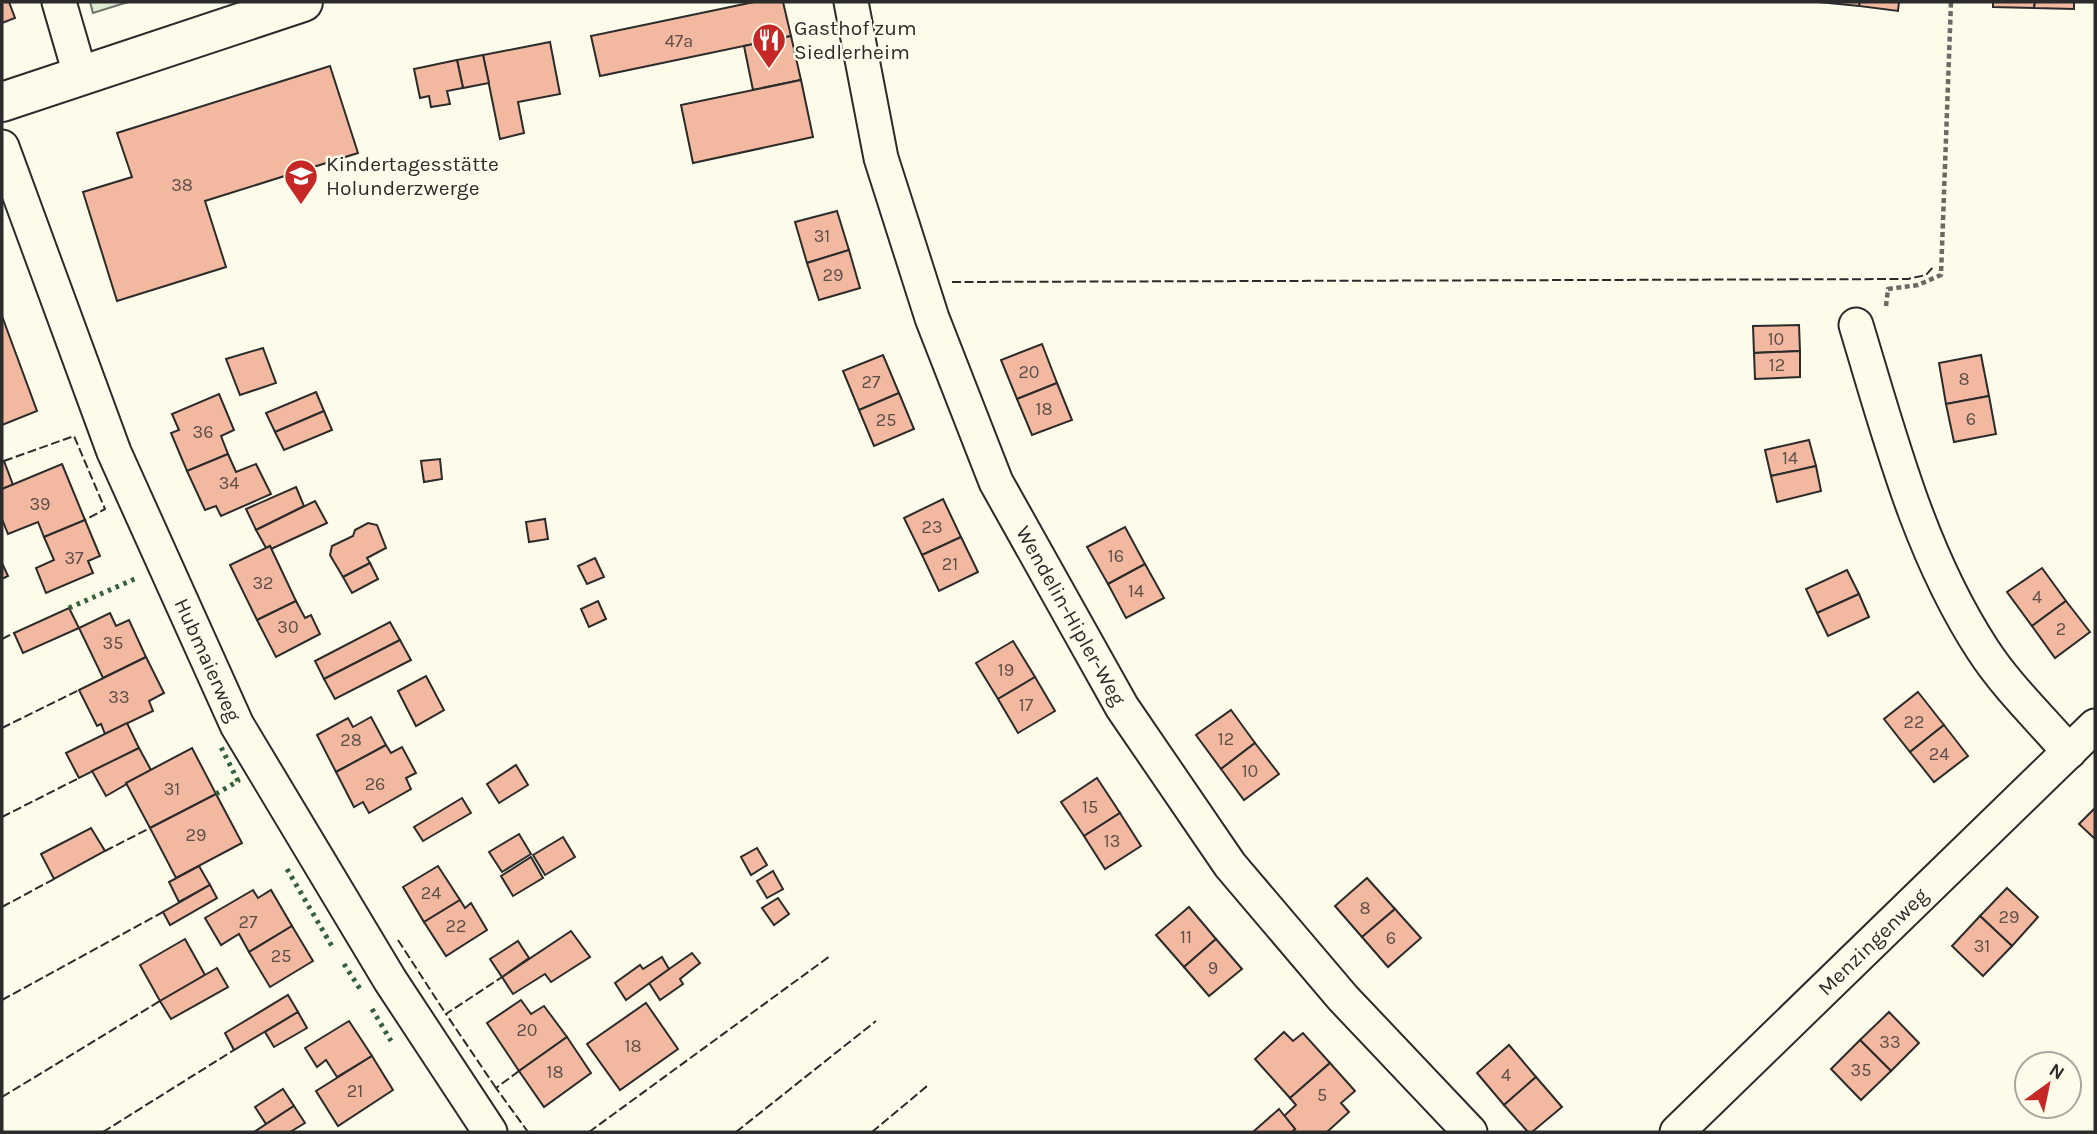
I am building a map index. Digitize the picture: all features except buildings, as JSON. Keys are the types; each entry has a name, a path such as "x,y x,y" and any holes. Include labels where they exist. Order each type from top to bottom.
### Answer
{"main road":[{"path":"2,102 303,2"}],"street":[{"path":"59,2 80,74"},
{"name":"Wendelin-Hipler-Weg","path":"851,2 881,158 932,318 996,482 1122,707 1230,865 1343,998 1470,1132"},
{"name":"Hubmaierweg","path":"2,147 114,452 237,725 390,980 491,1132"},
{"path":"1856,325 1898,463 1930,553 1984,652 2069,752"},
{"name":"Menzingenweg","path":"1677,1132 2095,726"}],"path":[{"path":"1856,325 1885,312 1888,289 1918,285 1941,275 1951,2"}],"green space":[{"path":"90,2 128,2 93,13"}],"hedge":[{"path":"69,608 139,577"},
{"path":"216,794 238,781 221,747"},
{"path":"287,869 333,948"},
{"path":"344,964 362,992"},
{"path":"372,1009 391,1041"}],"fence":[{"path":"952,282 1908,279 1926,275 1933,267"},
{"path":"4,461 74,436 105,509 85,520"},
{"path":"2,639 14,633"},
{"path":"2,728 79,690"},
{"path":"2,817 79,778"},
{"path":"105,851 150,828"},
{"path":"2,907 54,879"},
{"path":"2,1000 163,912"},
{"path":"398,940 446,1014"},
{"path":"589,1132 830,956"},
{"path":"496,1088 446,1014 502,977"},
{"path":"2,1097 160,1001"},
{"path":"736,1132 876,1021"},
{"path":"103,1132 234,1050"},
{"path":"519,1071 496,1088 528,1132"},
{"path":"872,1132 927,1086"}],"place":[{"name":"Gasthof zum Siedlerheim","path":"769,70"},
{"name":"Kindertagesstätte Holunderzwerge","path":"301,206"}]}
